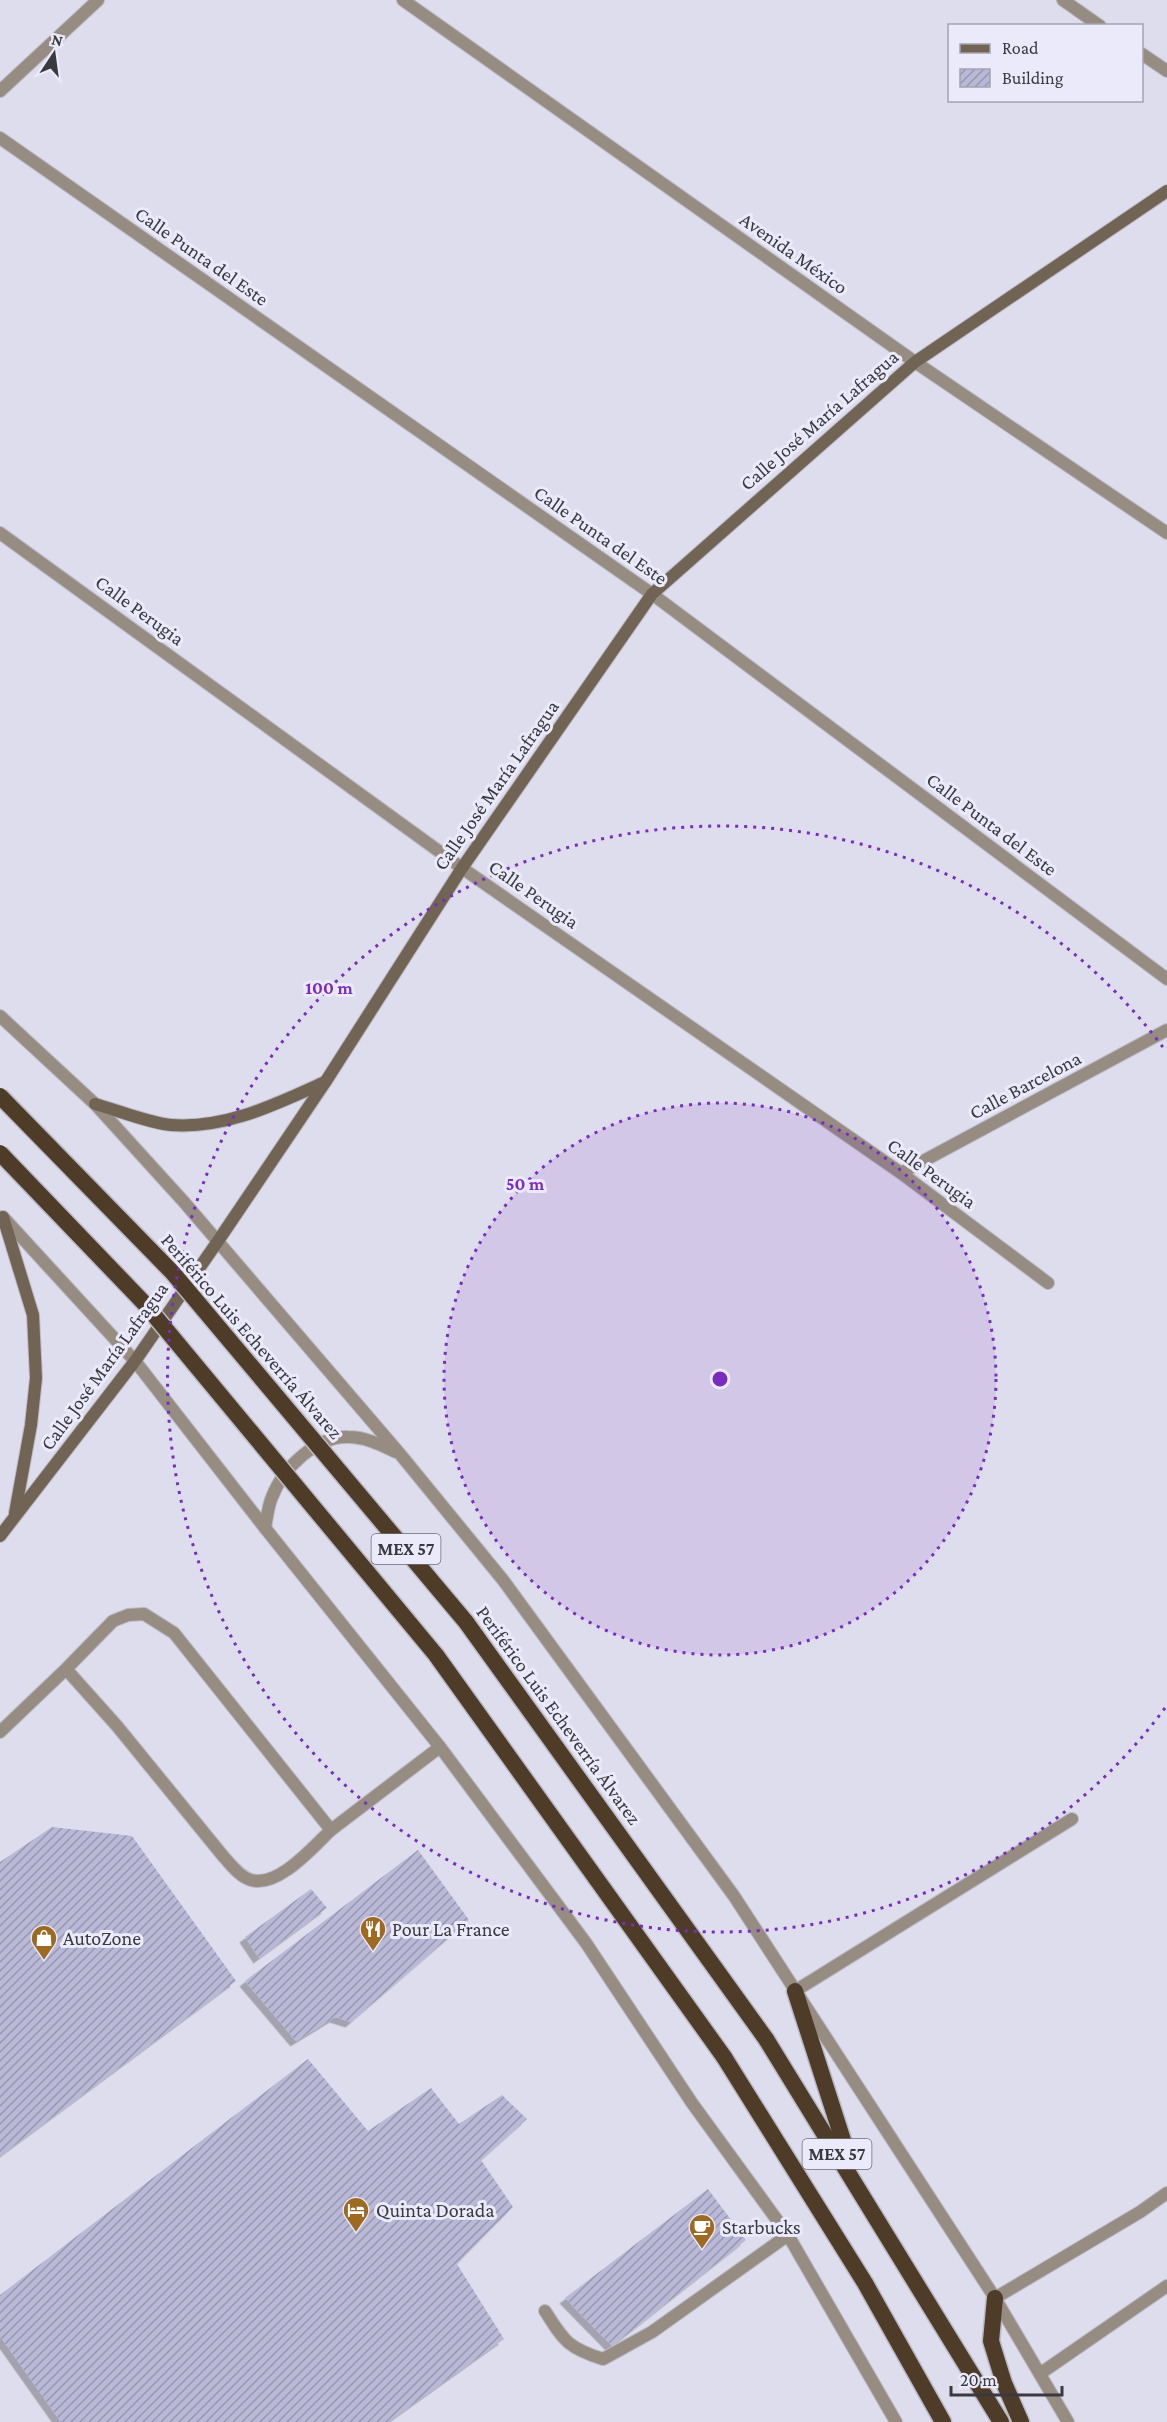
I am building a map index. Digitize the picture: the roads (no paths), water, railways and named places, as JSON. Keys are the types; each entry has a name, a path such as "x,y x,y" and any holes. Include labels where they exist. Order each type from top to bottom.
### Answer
{"highway":[{"name":"Periférico Luis Echeverría Álvarez","path":"0,1096 173,1274 466,1622 766,2039 1001,2422"},
{"name":"MEX 57","path":"0,1153 144,1303 436,1655 724,2057 865,2283 943,2422"},
{"path":"795,1991 857,2186"},
{"path":"995,2298 991,2342 1004,2383 1021,2422"}],"main road":[{"name":"Calle José María Lafragua","path":"0,1536 135,1361 326,1081 462,868 652,594 915,362 1167,191"},
{"path":"95,1104 170,1125 220,1122 251,1114 326,1081"},
{"path":"2,1215 33,1315 36,1378 31,1425 15,1517"}],"street":[{"path":"0,91 98,0"},
{"name":"Avenida México","path":"403,0 915,362 1167,533"},
{"path":"1063,0 1097,24"},
{"path":"1143,55 1167,71"},
{"name":"Calle Punta del Este","path":"0,138 652,594 1167,979"},
{"name":"Calle Perugia","path":"0,533 462,868 901,1173 1048,1283"},
{"path":"0,1016 95,1104 218,1241 400,1454 503,1580 734,1896 995,2298 1068,2422"},
{"name":"Calle Barcelona","path":"901,1173 1167,1030"},
{"path":"2,1215 135,1361 440,1747 586,1943 693,2103 788,2235 896,2422"},
{"path":"265,1528 272,1496 292,1464 331,1438 349,1437 372,1441 400,1454"},
{"path":"0,1732 113,1621 128,1615 144,1614 174,1633 331,1830"},
{"path":"66,1669 117,1726 223,1856 238,1872 250,1880 265,1882 295,1865 331,1830 440,1747"},
{"path":"795,1991 1072,1819"},
{"path":"995,2298 1140,2212 1167,2193"},
{"path":"544,2311 565,2342 581,2352 603,2359 652,2332 788,2235"},
{"path":"1041,2373 1167,2286"}],"place":[{"name":"Pour La France","path":"373,1952"},
{"name":"AutoZone","path":"44,1961"},
{"name":"Quinta Dorada","path":"356,2233"},
{"name":"Starbucks","path":"702,2250"}]}
